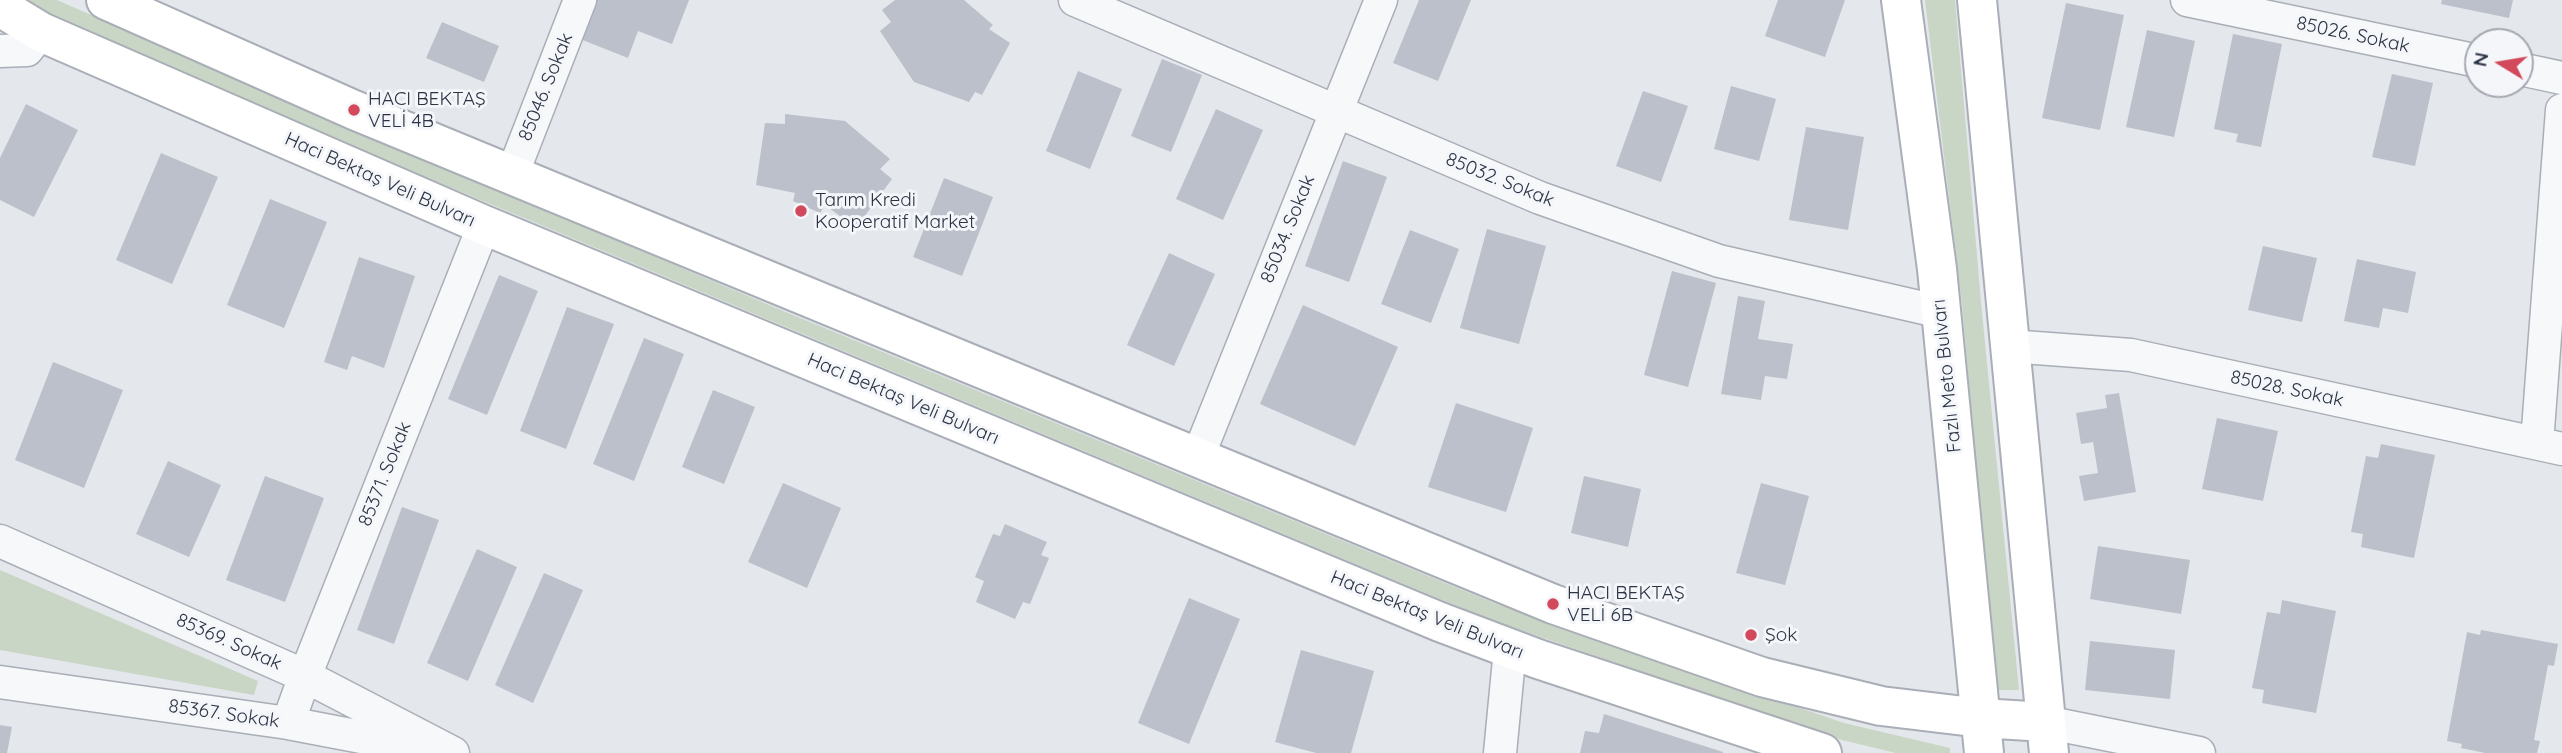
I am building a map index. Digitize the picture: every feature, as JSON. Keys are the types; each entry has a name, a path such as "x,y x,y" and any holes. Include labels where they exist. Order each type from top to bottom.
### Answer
{"main road":[{"path":"106,0 354,110 1553,604 1762,677 1881,706 1983,735 2047,738 1977,0"},
{"name":"Fazlı Meto Bulvarı","path":"1901,0 1941,312 1983,735"},
{"name":"Haci Bektaş Veli Bulvarı","path":"0,8 41,32 484,225 1415,612 1510,649 1822,753"}],"street":[{"name":"85046. Sokak","path":"513,175 580,0"},
{"name":"85032. Sokak","path":"1075,0 1540,198 1719,261 1941,312"},
{"name":"85034. Sokak","path":"1197,459 1381,0"},
{"name":"85026. Sokak","path":"2188,0 2464,58"},
{"path":"0,51 27,50 41,32"},
{"path":"2534,72 2562,78"},
{"path":"2550,446 2562,110"},
{"name":"85371. Sokak","path":"288,723 484,225"},
{"name":"85028. Sokak","path":"2009,346 2131,355 2550,446"},
{"name":"85369. Sokak","path":"0,541 305,676 453,753"},
{"path":"1500,753 1510,649"},
{"name":"85367. Sokak","path":"0,682 288,723 446,753"},
{"path":"2047,738 2199,753"}],"green space":[{"path":"18,0 57,0 268,93 788,313 1494,603 1844,723 1950,748 1950,753 1896,753 1842,740 1488,619 262,109"},
{"path":"1925,0 1955,0 2019,690 1996,690 1962,304"},
{"path":"0,570 258,681 254,695 0,650"}],"building":[{"path":"595,0 689,0 672,44 638,31 628,58 580,39"},
{"path":"895,0 964,0 993,25 989,29 1010,43 982,95 975,92 969,102 914,82 880,31 891,22 882,10"},
{"path":"1419,0 1471,0 1438,81 1393,63"},
{"path":"1778,0 1845,0 1825,57 1765,36"},
{"path":"2442,0 2513,0 2509,18 2441,4"},
{"path":"2066,3 2124,15 2100,130 2042,118"},
{"path":"442,22 499,46 484,82 426,58"},
{"path":"2147,30 2195,41 2174,137 2126,127"},
{"path":"2233,34 2282,44 2261,147 2236,142 2238,134 2214,129"},
{"path":"1162,59 1202,75 1171,152 1131,136"},
{"path":"1078,71 1122,89 1090,169 1046,151"},
{"path":"2392,74 2433,83 2415,166 2372,157"},
{"path":"1731,86 1776,99 1759,161 1714,149"},
{"path":"1643,91 1688,106 1661,182 1616,166"},
{"path":"26,104 78,130 34,217 0,200 0,158"},
{"path":"1216,109 1263,130 1223,220 1176,199"},
{"path":"785,114 845,121 890,159 880,169 892,179 856,228 825,205 820,213 793,201 795,193 756,185 765,123 785,124"},
{"path":"1806,127 1864,137 1848,230 1789,220"},
{"path":"161,153 218,177 172,284 116,260"},
{"path":"1343,161 1387,177 1349,282 1305,266"},
{"path":"944,178 993,197 962,276 913,257"},
{"path":"270,199 327,222 284,328 227,305"},
{"path":"1487,229 1546,246 1519,344 1460,328"},
{"path":"1410,230 1459,249 1431,323 1381,304"},
{"path":"2263,246 2317,258 2302,322 2248,310"},
{"path":"1169,253 1215,274 1174,366 1127,345"},
{"path":"359,257 415,276 384,368 352,356 347,370 324,362"},
{"path":"2357,259 2416,272 2408,313 2383,308 2379,328 2344,321"},
{"path":"1672,271 1716,283 1688,387 1644,375"},
{"path":"499,275 538,291 487,415 448,399"},
{"path":"1738,296 1765,301 1758,339 1793,344 1787,379 1765,376 1761,400 1721,394"},
{"path":"1303,305 1398,347 1355,446 1260,404"},
{"path":"567,307 614,324 566,449 520,431"},
{"path":"644,338 684,354 634,481 593,464"},
{"path":"53,362 123,390 84,488 15,460"},
{"path":"713,390 755,407 724,484 682,467"},
{"path":"2119,393 2136,492 2084,501 2079,476 2098,473 2093,442 2081,444 2076,413 2107,408 2105,395"},
{"path":"1456,403 1533,428 1506,512 1428,487"},
{"path":"2217,418 2278,431 2263,501 2202,489"},
{"path":"2381,444 2435,455 2414,558 2361,547 2363,534 2351,532 2366,456 2378,458"},
{"path":"168,461 221,485 189,557 136,534"},
{"path":"265,476 324,498 285,602 226,580"},
{"path":"1584,476 1641,489 1628,547 1571,533"},
{"path":"783,483 841,508 807,588 748,562"},
{"path":"1761,483 1809,496 1785,585 1736,573"},
{"path":"402,507 439,520 394,644 357,630"},
{"path":"1005,524 1047,542 1041,555 1049,558 1030,604 1023,602 1015,619 976,602 984,581 975,577 993,534 1000,536"},
{"path":"2098,546 2190,560 2181,614 2090,599"},
{"path":"477,549 517,567 468,681 427,663"},
{"path":"544,573 583,590 533,703 495,685"},
{"path":"1189,598 1240,619 1189,744 1138,723"},
{"path":"2282,600 2336,611 2316,713 2262,703 2264,690 2252,688 2267,612 2280,614"},
{"path":"2481,630 2558,644 2554,666 2548,665 2534,740 2540,741 2537,753 2485,753 2461,748 2462,744 2447,741 2467,632 2480,635"},
{"path":"2090,641 2175,650 2170,699 2085,690"},
{"path":"1301,650 1374,671 1351,753 1316,753 1275,742"},
{"path":"1604,714 1723,753 1580,753 1585,731 1599,733"},
{"path":"0,725 12,727 7,753 0,753"}],"place":[{"name":"HACI BEKTAŞ VELİ 4B","path":"354,110"},
{"name":"Tarım Kredi Kooperatif Market","path":"801,211"},
{"name":"HACI BEKTAŞ VELİ 6B","path":"1553,604"},
{"name":"Şok","path":"1751,635"}]}
